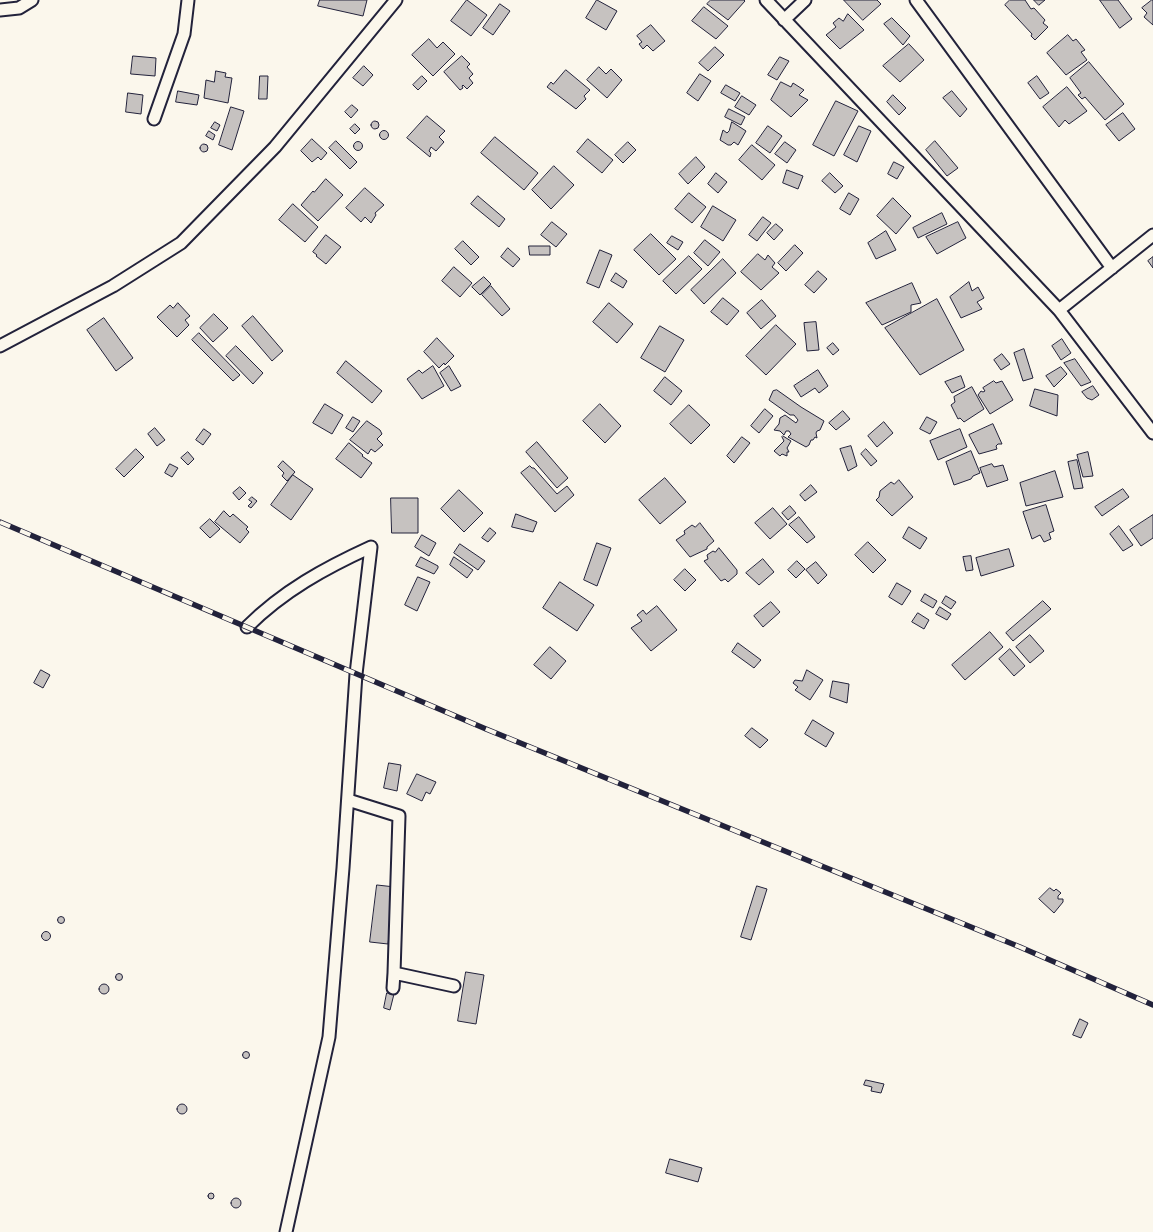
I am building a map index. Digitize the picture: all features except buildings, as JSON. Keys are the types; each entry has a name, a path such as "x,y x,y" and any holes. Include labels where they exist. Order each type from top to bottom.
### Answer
{"street":[{"path":"0,10 19,8 32,0"},
{"path":"154,119 184,34 188,0"},
{"path":"0,346 113,286 181,243 275,147 396,0"},
{"path":"766,0 1059,310 1127,400 1152,428"},
{"path":"784,20 805,0"},
{"path":"916,0 1112,268"},
{"path":"1059,310 1153,235"},
{"path":"246,627 265,609 296,586 333,565 371,547 356,674 329,1037 286,1232"},
{"path":"348,800 399,816 393,988"},
{"path":"394,973 454,986"}],"railway":[{"path":"0,522 486,729 1020,947 1153,1005"}]}
